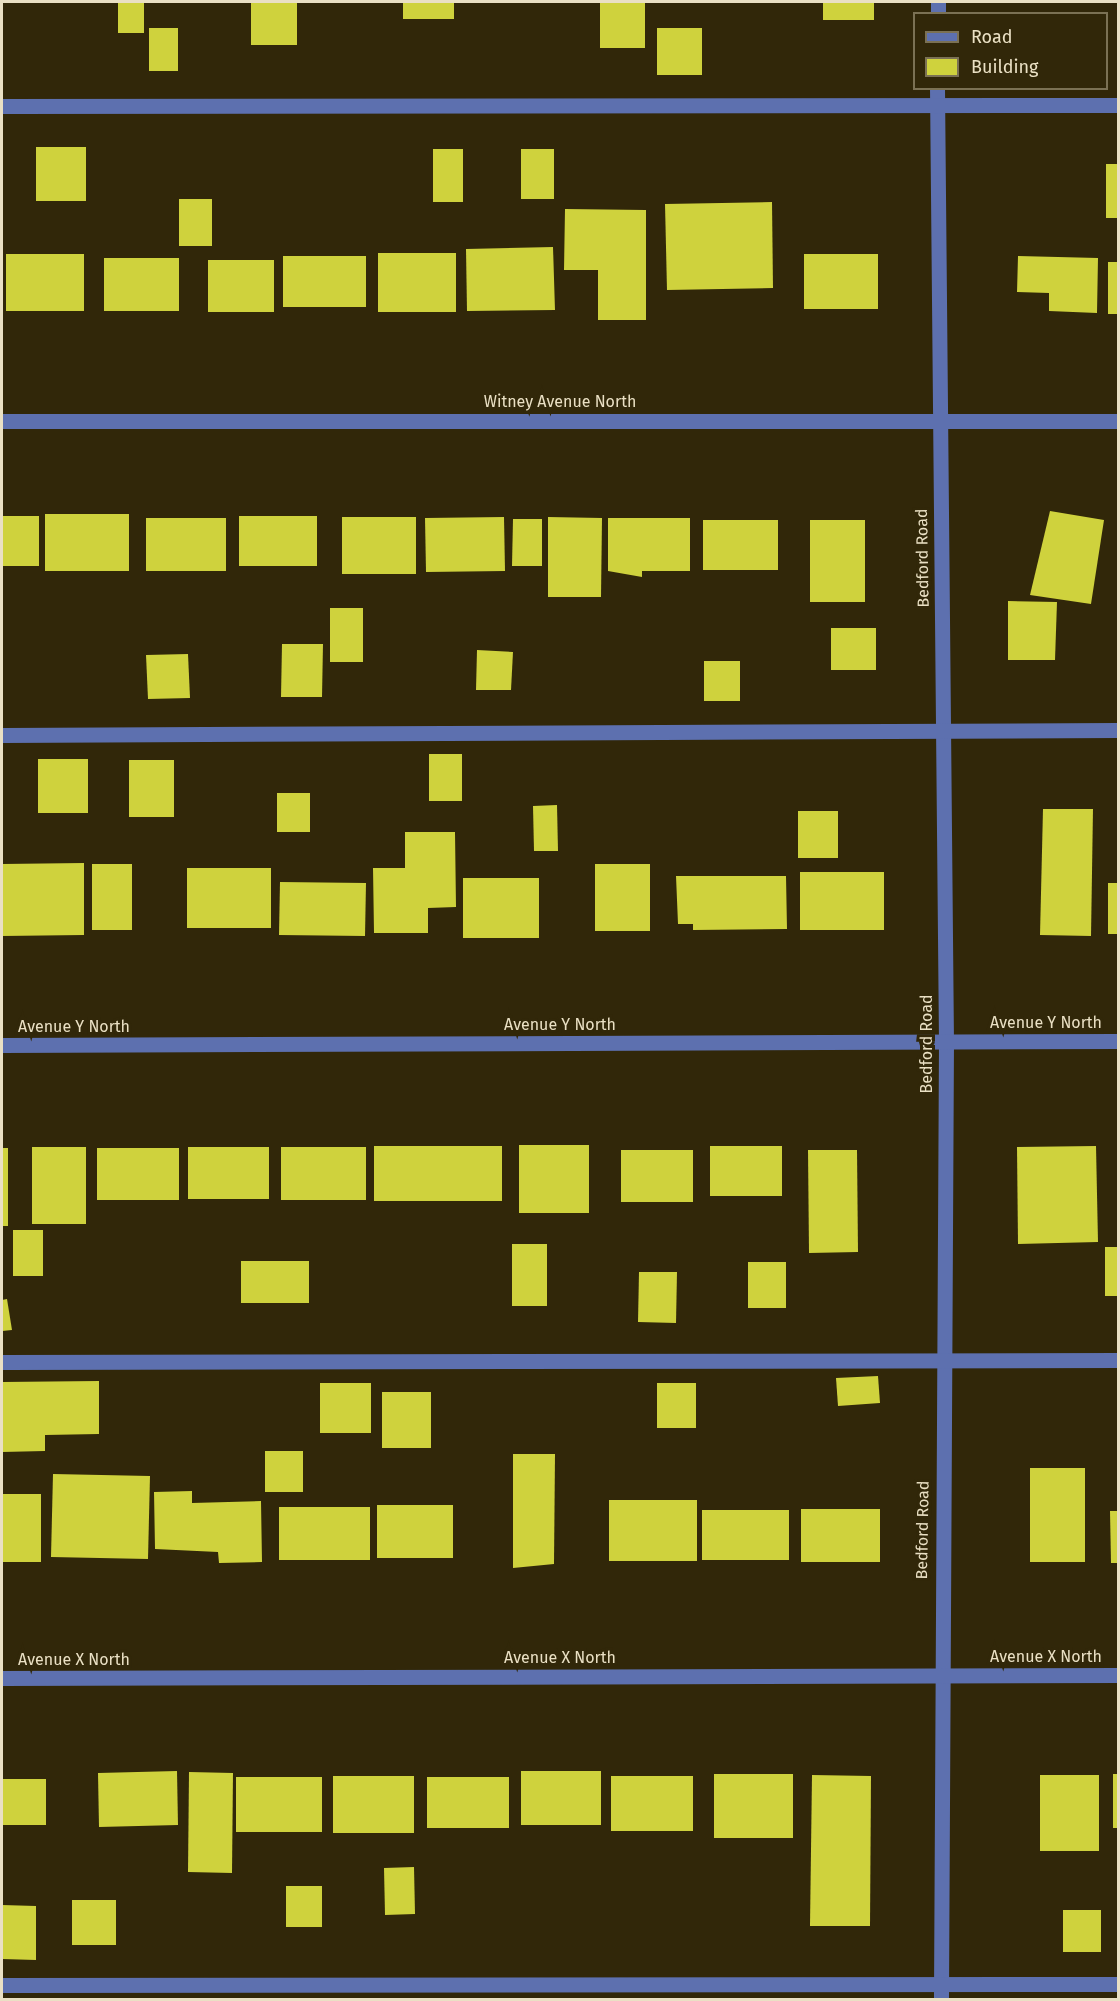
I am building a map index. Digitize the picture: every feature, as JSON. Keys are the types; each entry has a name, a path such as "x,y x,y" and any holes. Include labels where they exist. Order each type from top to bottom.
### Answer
{"street":[{"name":"Bedford Road","path":"937,90 946,1041 940,1675 941,1992"},
{"path":"2,106 1119,105"},
{"name":"Witney Avenue North","path":"2,421 1119,421"},
{"path":"2,735 1119,730"},
{"name":"Avenue Y North","path":"2,1045 1119,1041"},
{"path":"2,1362 1119,1360"},
{"name":"Avenue X North","path":"2,1678 1119,1675"},
{"path":"2,1985 941,1992 1119,1984"}],"building":[{"path":"118,2 144,2 144,33 118,33"},
{"path":"251,2 297,2 297,45 251,45"},
{"path":"403,2 454,2 454,19 403,19"},
{"path":"600,2 645,2 645,48 600,48"},
{"path":"823,2 874,2 874,20 823,20"},
{"path":"149,28 178,28 178,71 149,71"},
{"path":"657,28 702,28 702,75 657,75"},
{"path":"36,147 86,147 86,201 36,201"},
{"path":"433,149 463,149 463,202 433,202"},
{"path":"521,149 554,149 554,199 521,199"},
{"path":"1106,164 1118,164 1118,218 1106,218"},
{"path":"179,199 212,199 212,246 179,246"},
{"path":"772,202 773,288 667,290 665,204"},
{"path":"565,209 646,210 646,320 598,320 598,270 564,270"},
{"path":"553,247 555,310 467,311 466,249"},
{"path":"378,253 456,253 456,312 378,312"},
{"path":"6,254 84,254 84,311 6,311"},
{"path":"804,254 878,254 878,309 804,309"},
{"path":"283,256 366,256 366,307 283,307"},
{"path":"1018,256 1098,258 1097,313 1049,311 1049,293 1017,292"},
{"path":"104,258 179,258 179,311 104,311"},
{"path":"208,260 274,260 274,312 208,312"},
{"path":"1108,262 1118,262 1118,314 1108,314"},
{"path":"1050,511 1104,520 1091,604 1030,595"},
{"path":"45,514 129,514 129,571 45,571"},
{"path":"2,516 39,516 39,566 2,566"},
{"path":"239,516 317,516 317,566 239,566"},
{"path":"342,517 416,517 416,574 342,574"},
{"path":"504,517 505,571 426,572 425,518"},
{"path":"548,517 602,518 601,597 548,597"},
{"path":"146,518 226,518 226,571 146,571"},
{"path":"608,518 690,518 690,571 642,571 642,577 608,571"},
{"path":"513,519 542,519 542,566 512,566"},
{"path":"703,520 778,520 778,570 703,570"},
{"path":"810,520 865,520 865,602 810,602"},
{"path":"1008,601 1057,602 1055,660 1008,660"},
{"path":"330,608 363,608 363,662 330,662"},
{"path":"831,628 876,628 876,670 831,670"},
{"path":"282,644 323,644 322,697 281,697"},
{"path":"477,650 513,652 511,690 476,690"},
{"path":"188,654 190,698 148,699 146,655"},
{"path":"704,661 740,661 740,701 704,701"},
{"path":"429,754 462,754 462,801 429,801"},
{"path":"38,759 88,759 88,813 38,813"},
{"path":"129,760 174,760 174,817 129,817"},
{"path":"277,793 310,793 310,832 277,832"},
{"path":"557,805 558,851 534,851 533,806"},
{"path":"1043,809 1093,809 1091,936 1040,935"},
{"path":"798,811 838,811 838,858 798,858"},
{"path":"405,832 455,832 456,907 428,908 428,933 374,933 373,868 405,868"},
{"path":"84,863 84,935 2,936 2,864"},
{"path":"92,864 132,864 132,930 92,930"},
{"path":"595,864 650,864 650,931 595,931"},
{"path":"187,868 271,868 271,928 187,928"},
{"path":"800,872 884,872 884,930 800,930"},
{"path":"676,876 786,876 787,929 693,930 693,924 678,924"},
{"path":"463,878 539,878 539,938 463,938"},
{"path":"280,882 366,883 365,936 279,935"},
{"path":"1108,883 1118,883 1118,934 1108,934"},
{"path":"519,1145 589,1145 589,1213 519,1213"},
{"path":"374,1146 502,1146 502,1201 374,1201"},
{"path":"710,1146 782,1146 782,1196 710,1196"},
{"path":"1096,1146 1098,1242 1018,1244 1017,1147"},
{"path":"32,1147 86,1147 86,1224 32,1224"},
{"path":"188,1147 269,1147 269,1199 188,1199"},
{"path":"281,1147 366,1147 366,1200 281,1200"},
{"path":"2,1148 8,1148 8,1226 2,1226"},
{"path":"97,1148 179,1148 179,1200 97,1200"},
{"path":"621,1150 693,1150 693,1202 621,1202"},
{"path":"808,1150 857,1150 858,1252 809,1253"},
{"path":"13,1230 43,1230 43,1276 13,1276"},
{"path":"512,1244 547,1244 547,1306 512,1306"},
{"path":"1105,1247 1118,1247 1118,1296 1105,1296"},
{"path":"241,1261 309,1261 309,1303 241,1303"},
{"path":"748,1262 786,1262 786,1308 748,1308"},
{"path":"639,1272 677,1272 676,1323 638,1322"},
{"path":"7,1299 12,1330 2,1331 2,1300"},
{"path":"878,1376 880,1403 838,1406 836,1378"},
{"path":"99,1381 99,1434 45,1435 45,1451 2,1452 2,1382"},
{"path":"320,1383 371,1383 371,1433 320,1433"},
{"path":"657,1383 696,1383 696,1428 657,1428"},
{"path":"382,1392 431,1392 431,1448 382,1448"},
{"path":"265,1451 303,1451 303,1492 265,1492"},
{"path":"513,1454 555,1454 554,1564 513,1568"},
{"path":"1030,1468 1085,1468 1085,1562 1030,1562"},
{"path":"53,1474 150,1476 148,1559 51,1557"},
{"path":"192,1491 192,1503 261,1501 262,1562 219,1563 218,1552 155,1549 154,1492"},
{"path":"2,1494 41,1494 41,1562 2,1562"},
{"path":"609,1500 697,1500 697,1561 609,1561"},
{"path":"377,1505 453,1505 453,1558 377,1558"},
{"path":"279,1507 370,1507 370,1560 279,1560"},
{"path":"801,1509 880,1509 880,1562 801,1562"},
{"path":"702,1510 789,1510 789,1560 702,1560"},
{"path":"1110,1511 1118,1511 1118,1563 1111,1563"},
{"path":"177,1771 178,1825 99,1827 98,1773"},
{"path":"521,1771 601,1771 601,1825 521,1825"},
{"path":"189,1772 233,1773 232,1873 188,1872"},
{"path":"714,1774 793,1774 793,1838 714,1838"},
{"path":"1113,1774 1118,1774 1118,1828 1113,1828"},
{"path":"812,1775 871,1776 870,1926 810,1926"},
{"path":"1040,1775 1099,1775 1099,1851 1040,1851"},
{"path":"333,1776 414,1776 414,1833 333,1833"},
{"path":"611,1776 693,1776 693,1831 611,1831"},
{"path":"236,1777 322,1777 322,1832 236,1832"},
{"path":"427,1777 509,1777 509,1828 427,1828"},
{"path":"2,1779 46,1779 46,1825 2,1825"},
{"path":"414,1867 415,1914 385,1915 384,1868"},
{"path":"286,1886 322,1886 322,1927 286,1927"},
{"path":"72,1900 116,1900 116,1945 72,1945"},
{"path":"2,1905 36,1906 36,1960 2,1959"},
{"path":"1063,1910 1101,1910 1101,1952 1063,1952"}]}
